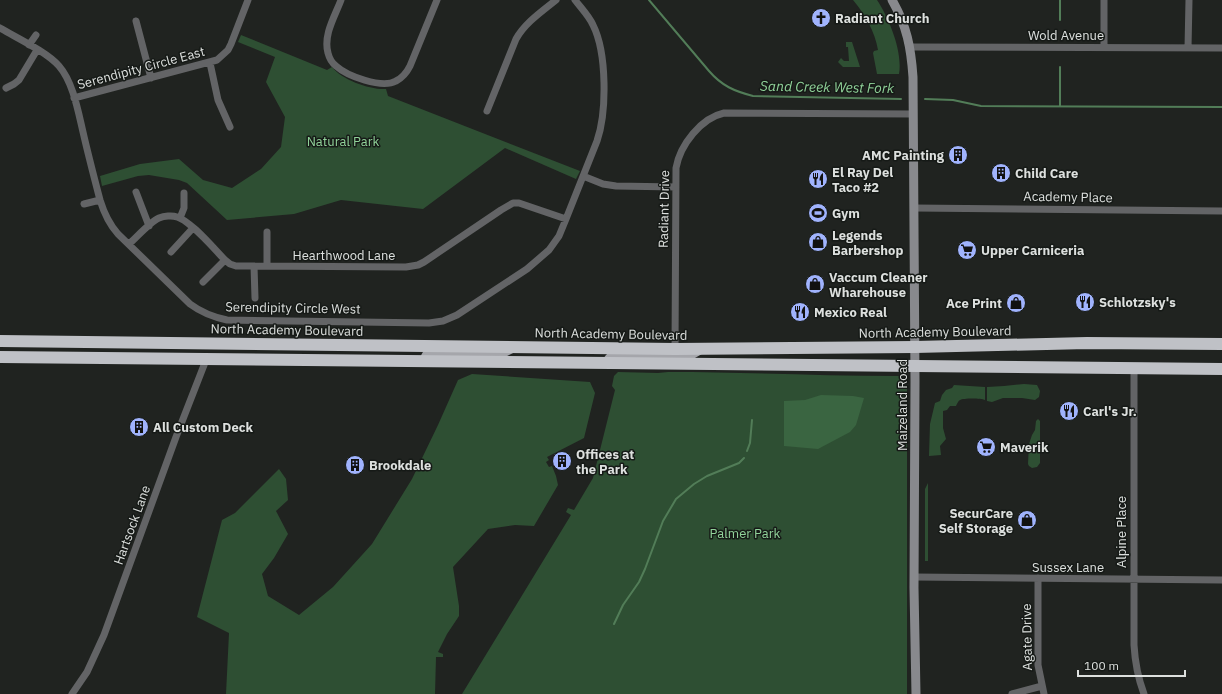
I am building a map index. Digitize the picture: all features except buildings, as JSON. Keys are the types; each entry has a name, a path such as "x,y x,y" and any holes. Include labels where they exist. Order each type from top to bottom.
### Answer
{"highway":[{"name":"North Academy Boulevard","path":"0,341 675,349 915,347 1087,343 1222,344"},
{"path":"0,357 1222,369"},
{"path":"1208,369 1222,361"}],"main road":[{"name":"Maizeland Road","path":"892,0 902,20 910,47 913,77 915,347 914,577 916,694"},
{"path":"206,344 206,360"},
{"path":"423,362 430,353 502,353 514,347"},
{"path":"607,362 610,358 618,356 682,356 692,354 700,348"}],"street":[{"name":"Serendipity Circle East","path":"74,98 217,60 228,50 248,0"},
{"path":"341,0 329,31 327,46 330,58 336,66 343,71 372,83 379,84 395,82 410,66 437,0"},
{"path":"487,111 520,32 530,21 556,0"},
{"path":"575,0 593,25 599,41 602,58 602,124 583,176 609,185 676,187"},
{"path":"1104,0 1104,47"},
{"path":"1188,48 1189,0"},
{"path":"136,21 151,78"},
{"name":"Serendipity Circle West","path":"0,28 37,50 58,65 67,79 74,98 102,209 112,227 190,304 212,317 237,321 428,323 443,321 457,314 536,262 546,253 554,244 566,219 583,176"},
{"path":"29,45 36,35"},
{"name":"Wold Avenue","path":"910,47 1222,48"},
{"path":"6,88 19,80 37,50"},
{"path":"210,63 218,100 230,127"},
{"name":"Radiant Drive","path":"675,349 676,168 680,154 700,125 712,116 724,113 913,114"},
{"path":"136,192 149,226"},
{"path":"129,244 158,218 165,216 180,218 184,208 184,193"},
{"path":"84,204 100,200"},
{"name":"Hearthwood Lane","path":"180,218 193,228 225,260 236,266 406,267 418,265 513,203 525,204 566,219"},
{"name":"Academy Place","path":"914,208 1222,211"},
{"path":"171,252 193,228"},
{"path":"266,232 266,266"},
{"path":"203,282 225,260"},
{"path":"254,266 255,298"},
{"name":"Hartsock Lane","path":"72,694 87,672 104,635 176,437 206,360"},
{"name":"Alpine Place","path":"1134,368 1134,656 1138,677 1144,694"},
{"name":"Sussex Lane","path":"914,577 1222,580"},
{"name":"Agate Drive","path":"1038,578 1037,653 1043,690"},
{"path":"1012,694 1043,690"}],"green space":[{"path":"853,0 877,0 882,7 897,46 900,65 899,74 877,74 873,53 874,51 878,50 875,37 862,11"},
{"name":"Natural Park","path":"241,35 327,70 332,67 349,80 372,88 386,89 388,96 580,171 576,179 505,148 423,209 341,200 294,214 227,220 187,183 179,180 149,175 138,176 102,186 100,176 140,164 179,159 203,180 232,188 261,169 281,147 285,117 266,82 275,57 238,42"},
{"path":"846,42 852,42 860,67 843,67 838,62 841,58 844,61 849,61"},
{"name":"Palmer Park","path":"618,372 899,376 904,379 907,387 907,694 462,694 571,515 566,512 568,508 574,510 593,478 615,390 612,386 614,376"},
{"path":"472,374 590,382 595,393 584,438 547,457 549,460 546,462 549,467 552,466 558,485 534,526 515,525 488,529 453,567 459,606 459,616 447,634 438,652 443,654 443,657 436,657 435,694 226,694 229,633 197,617 222,520 235,513 279,469 286,479 288,500 276,511 288,534 274,558 262,574 268,596 299,615 333,587 372,544 412,479 458,380"},
{"path":"1024,384 1037,385 1040,391 1039,397 1035,400 1003,398 992,402 987,401 987,387"},
{"path":"954,385 985,387 985,400 962,399 956,406 950,406 947,410 943,411 943,428 946,439 940,446 941,455 929,456 930,424 935,403 940,401 946,390 952,388"},
{"path":"821,395 853,396 864,398 856,425 850,432 818,449 784,446 784,401 805,400"},
{"path":"1038,419 1040,421 1040,463 1037,467 1032,468 1028,464 1029,444 1035,430 1036,421"},
{"path":"928,483 928,561 925,561 925,489"}],"waterway":[{"name":"Sand Creek West Fork","path":"649,0 709,71 719,81 734,90 753,96 901,99"},
{"name":"Sand Creek West Fork","path":"1060,0 1060,20"},
{"name":"Sand Creek West Fork","path":"1060,67 1060,106"},
{"name":"Sand Creek West Fork","path":"925,99 953,100 981,106 1222,107"},
{"path":"747,451 750,443 752,420"},
{"path":"614,624 623,605 639,582 663,521 676,499 694,484 707,476 739,463 744,458"}],"place":[{"name":"Radiant Church","path":"821,18"},
{"name":"AMC Painting","path":"958,155"},
{"name":"Child Care","path":"1001,173"},
{"name":"El Ray Del Taco #2","path":"818,179"},
{"name":"Gym","path":"818,213"},
{"name":"Legends Barbershop","path":"818,242"},
{"name":"Upper Carniceria","path":"967,250"},
{"name":"Vaccum Cleaner Wharehouse","path":"815,284"},
{"name":"Schlotzsky's","path":"1085,302"},
{"name":"Ace Print","path":"1016,303"},
{"name":"Mexico Real","path":"800,312"},
{"name":"Carl's Jr.","path":"1069,411"},
{"name":"All Custom Deck","path":"139,427"},
{"name":"Maverik","path":"986,447"},
{"name":"Offices at the Park","path":"562,461"},
{"name":"Brookdale","path":"355,465"},
{"name":"SecurCare Self Storage","path":"1027,520"}]}
